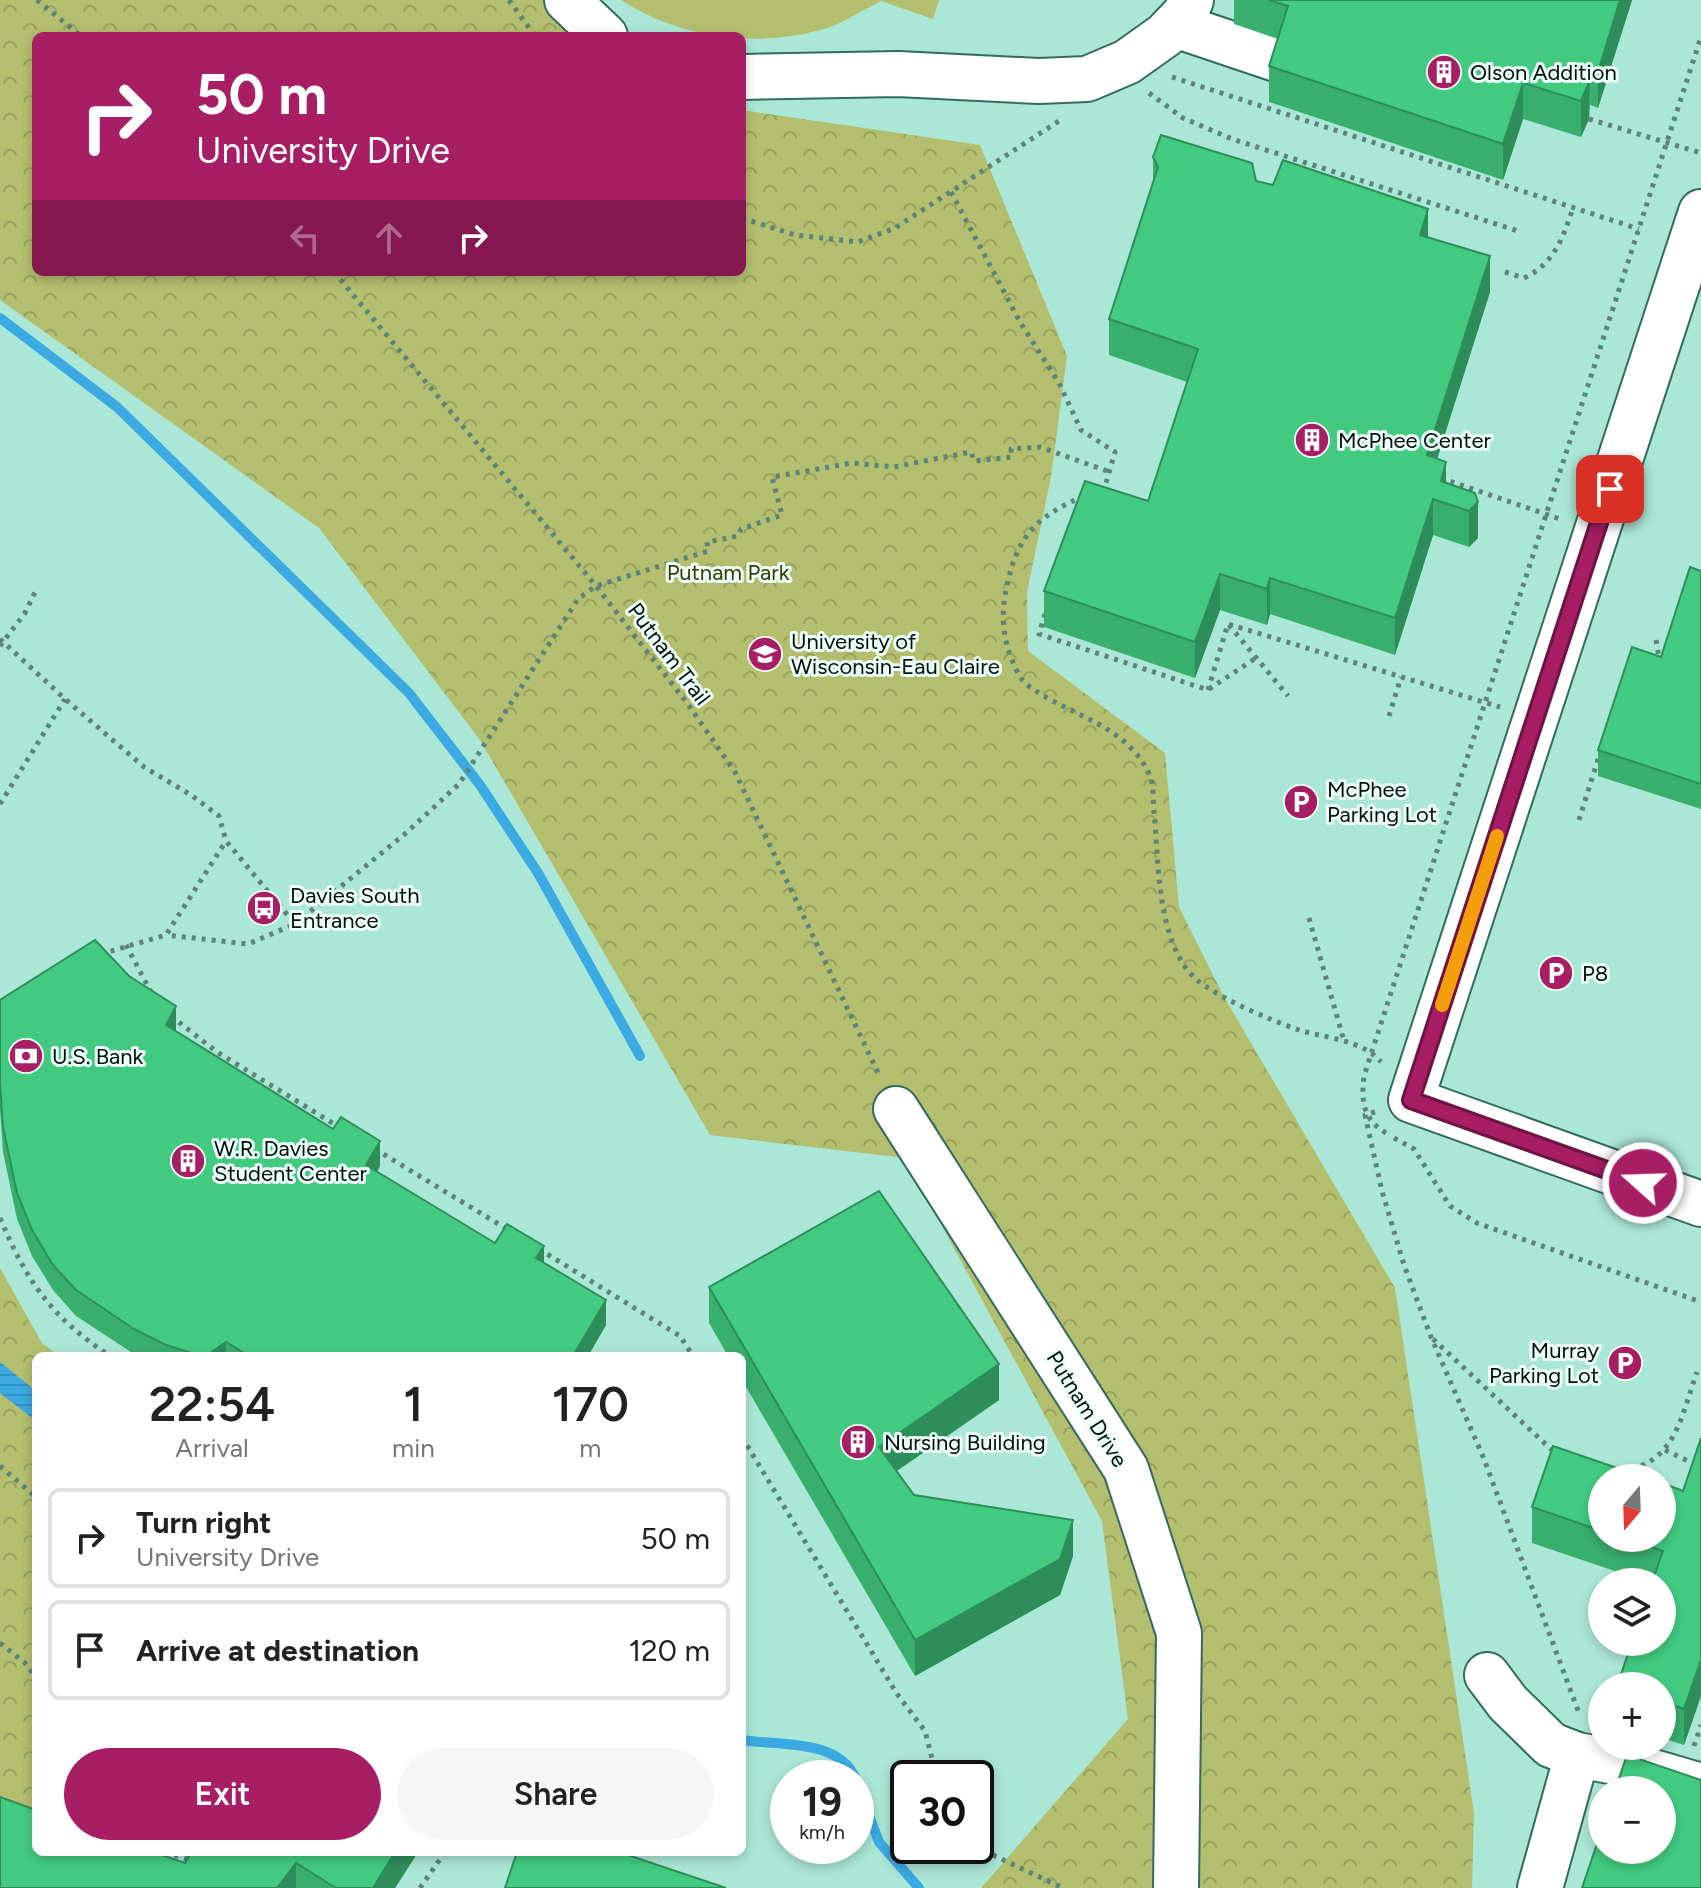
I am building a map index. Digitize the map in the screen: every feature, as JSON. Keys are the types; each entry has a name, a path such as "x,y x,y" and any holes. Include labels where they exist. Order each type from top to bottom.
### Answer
{"street":[{"path":"567,0 601,32"},
{"path":"746,77 898,74 1039,81 1087,79 1120,65 1165,35 1183,12 1276,59"},
{"path":"1701,212 1411,1100 1701,1204"},
{"name":"Putnam Drive","path":"896,1109 1126,1469 1179,1633 1176,1888"},
{"path":"1487,1675 1508,1703 1551,1745 1701,1786"},
{"path":"1540,1888 1587,1757"}],"path":[{"path":"37,0 76,32"},
{"path":"509,0 532,32"},
{"path":"1120,65 1639,229"},
{"path":"1120,65 1183,118 1232,139 1521,232"},
{"path":"746,219 795,235 858,242 895,228 1074,112"},
{"path":"1589,119 1701,153"},
{"path":"951,192 1020,322 1059,383 1081,430 1115,452 1102,498"},
{"path":"1505,272 1524,278 1537,272 1560,246 1573,208"},
{"name":"Putnam Trail","path":"337,276 596,586 687,703 735,772 896,1109"},
{"path":"87,958 166,935 248,944 295,924 406,833 459,784 578,599 596,586 708,551 707,542 738,536 741,529 782,515 772,477 852,463 894,467 971,452 974,461 1012,457 1011,449 1040,447 1110,472"},
{"path":"1433,475 1597,531"},
{"path":"1093,497 1085,496 1058,507 1029,531 1012,562 1002,603 1006,648 1023,682 1121,737 1151,778 1160,886 1172,940 1183,963 1196,979 1251,1011 1298,1030 1372,1051 1411,1100"},
{"path":"1080,510 1085,496"},
{"path":"37,588 25,613 1,642 144,767 219,816 226,841 295,924"},
{"path":"1048,607 1039,634 1208,690"},
{"path":"1228,624 1535,718"},
{"path":"1208,690 1228,624"},
{"path":"1228,624 1288,696"},
{"path":"1646,658 1660,663 1656,640"},
{"path":"1208,690 1256,658"},
{"path":"1389,716 1401,677"},
{"path":"0,804 65,699"},
{"path":"1579,820 1603,744"},
{"path":"166,935 226,841"},
{"path":"1309,918 1344,1042"},
{"path":"126,945 158,1006"},
{"path":"170,1015 217,1052 346,1131"},
{"path":"1365,1115 1382,1191 1404,1265 1431,1337 1484,1459 1587,1757"},
{"path":"373,1147 520,1238"},
{"path":"0,1218 29,1279 50,1307 73,1330 104,1352"},
{"path":"533,1246 680,1336 690,1352"},
{"path":"1431,1337 1558,1456"},
{"path":"1645,1464 1660,1457 1670,1444 1697,1372"},
{"path":"746,1444 897,1694 925,1731 932,1760"},
{"path":"1665,1450 1701,1467"},
{"path":"0,1466 32,1494"},
{"path":"0,1643 32,1672"},
{"path":"994,1855 1063,1888"},
{"path":"179,1856 206,1864"},
{"path":"420,1888 442,1856"}],"green space":[{"name":"Putnam Park","path":"0,0 548,0 572,32 32,32 32,276 746,276 746,111 980,145 1067,356 1051,477 1027,592 1028,651 1165,753 1179,907 1224,997 1395,1288 1474,1813 1472,1888 981,1888 1128,1719 1102,1521 905,1158 710,1135 480,740 319,528 0,300"},
{"path":"621,0 939,0 933,19 881,1 828,28 769,38 746,38 746,32 692,31 644,13"},
{"path":"0,1268 42,1343 54,1352 32,1352 32,1829 0,1810"}],"water":[{"path":"0,1362 32,1388 32,1418 0,1393"}],"building":[{"name":"Olson Addition","path":"1269,0 1620,0 1598,72 1590,69 1589,82 1581,101 1523,83 1503,144 1269,66 1288,6"},
{"name":"McPhee Center","path":"1161,135 1252,163 1256,181 1273,185 1283,160 1428,209 1420,235 1490,256 1427,455 1446,462 1441,481 1475,493 1478,502 1469,511 1433,499 1395,618 1270,578 1267,589 1220,574 1195,642 1044,591 1085,481 1148,501 1198,349 1109,319 1158,167 1153,157"},
{"path":"1690,567 1701,571 1701,784 1598,750 1632,647 1661,657"},
{"name":"W.R. Davies Student Center","path":"95,940 129,976 176,1006 166,1025 333,1129 341,1117 380,1141 366,1165 495,1243 507,1224 544,1246 536,1258 606,1300 575,1352 242,1352 226,1342 212,1352 188,1352 166,1345 134,1329 76,1290 53,1265 32,1230 17,1193 3,1127 0,1000"},
{"name":"Nursing Building","path":"879,1191 999,1364 879,1447 914,1495 1073,1520 1060,1559 915,1640 709,1287"},
{"path":"1701,1438 1701,1660 1684,1709 1676,1706 1676,1672 1622,1672 1627,1656 1676,1656 1676,1568 1657,1568 1663,1552 1676,1552 1676,1488 1683,1491"},
{"path":"1553,1446 1605,1464 1588,1464 1588,1526 1532,1507"},
{"path":"1625,1760 1642,1760 1701,1780 1701,1888 1582,1888 1590,1864 1676,1864 1676,1776 1620,1776"},
{"path":"0,1797 32,1809 32,1856 165,1856 185,1863 189,1856 393,1856 373,1888 336,1888 296,1863 277,1888 0,1888"},
{"path":"516,1856 631,1856 726,1888 505,1888"}],"waterway":[{"path":"0,318 117,407 409,693 480,785 538,873 640,1056"},
{"path":"746,1740 806,1746 841,1760"},
{"path":"874,1829 879,1842 919,1888"}],"slow traffic":[{"path":"1442,1005 1497,836"}],"place":[{"name":"Olson Addition","path":"1444,72"},
{"name":"McPhee Center","path":"1312,440"},
{"name":"University of Wisconsin-Eau Claire","path":"765,654"},
{"name":"McPhee Parking Lot","path":"1301,802"},
{"name":"Davies South Entrance","path":"264,908"},
{"name":"P8","path":"1556,973"},
{"name":"U.S. Bank","path":"26,1056"},
{"name":"W.R. Davies Student Center","path":"188,1161"},
{"name":"Murray Parking Lot","path":"1625,1363"},
{"name":"Nursing Building","path":"858,1442"}],"route":[{"path":"1610,489 1411,1100 1643,1183"}]}
